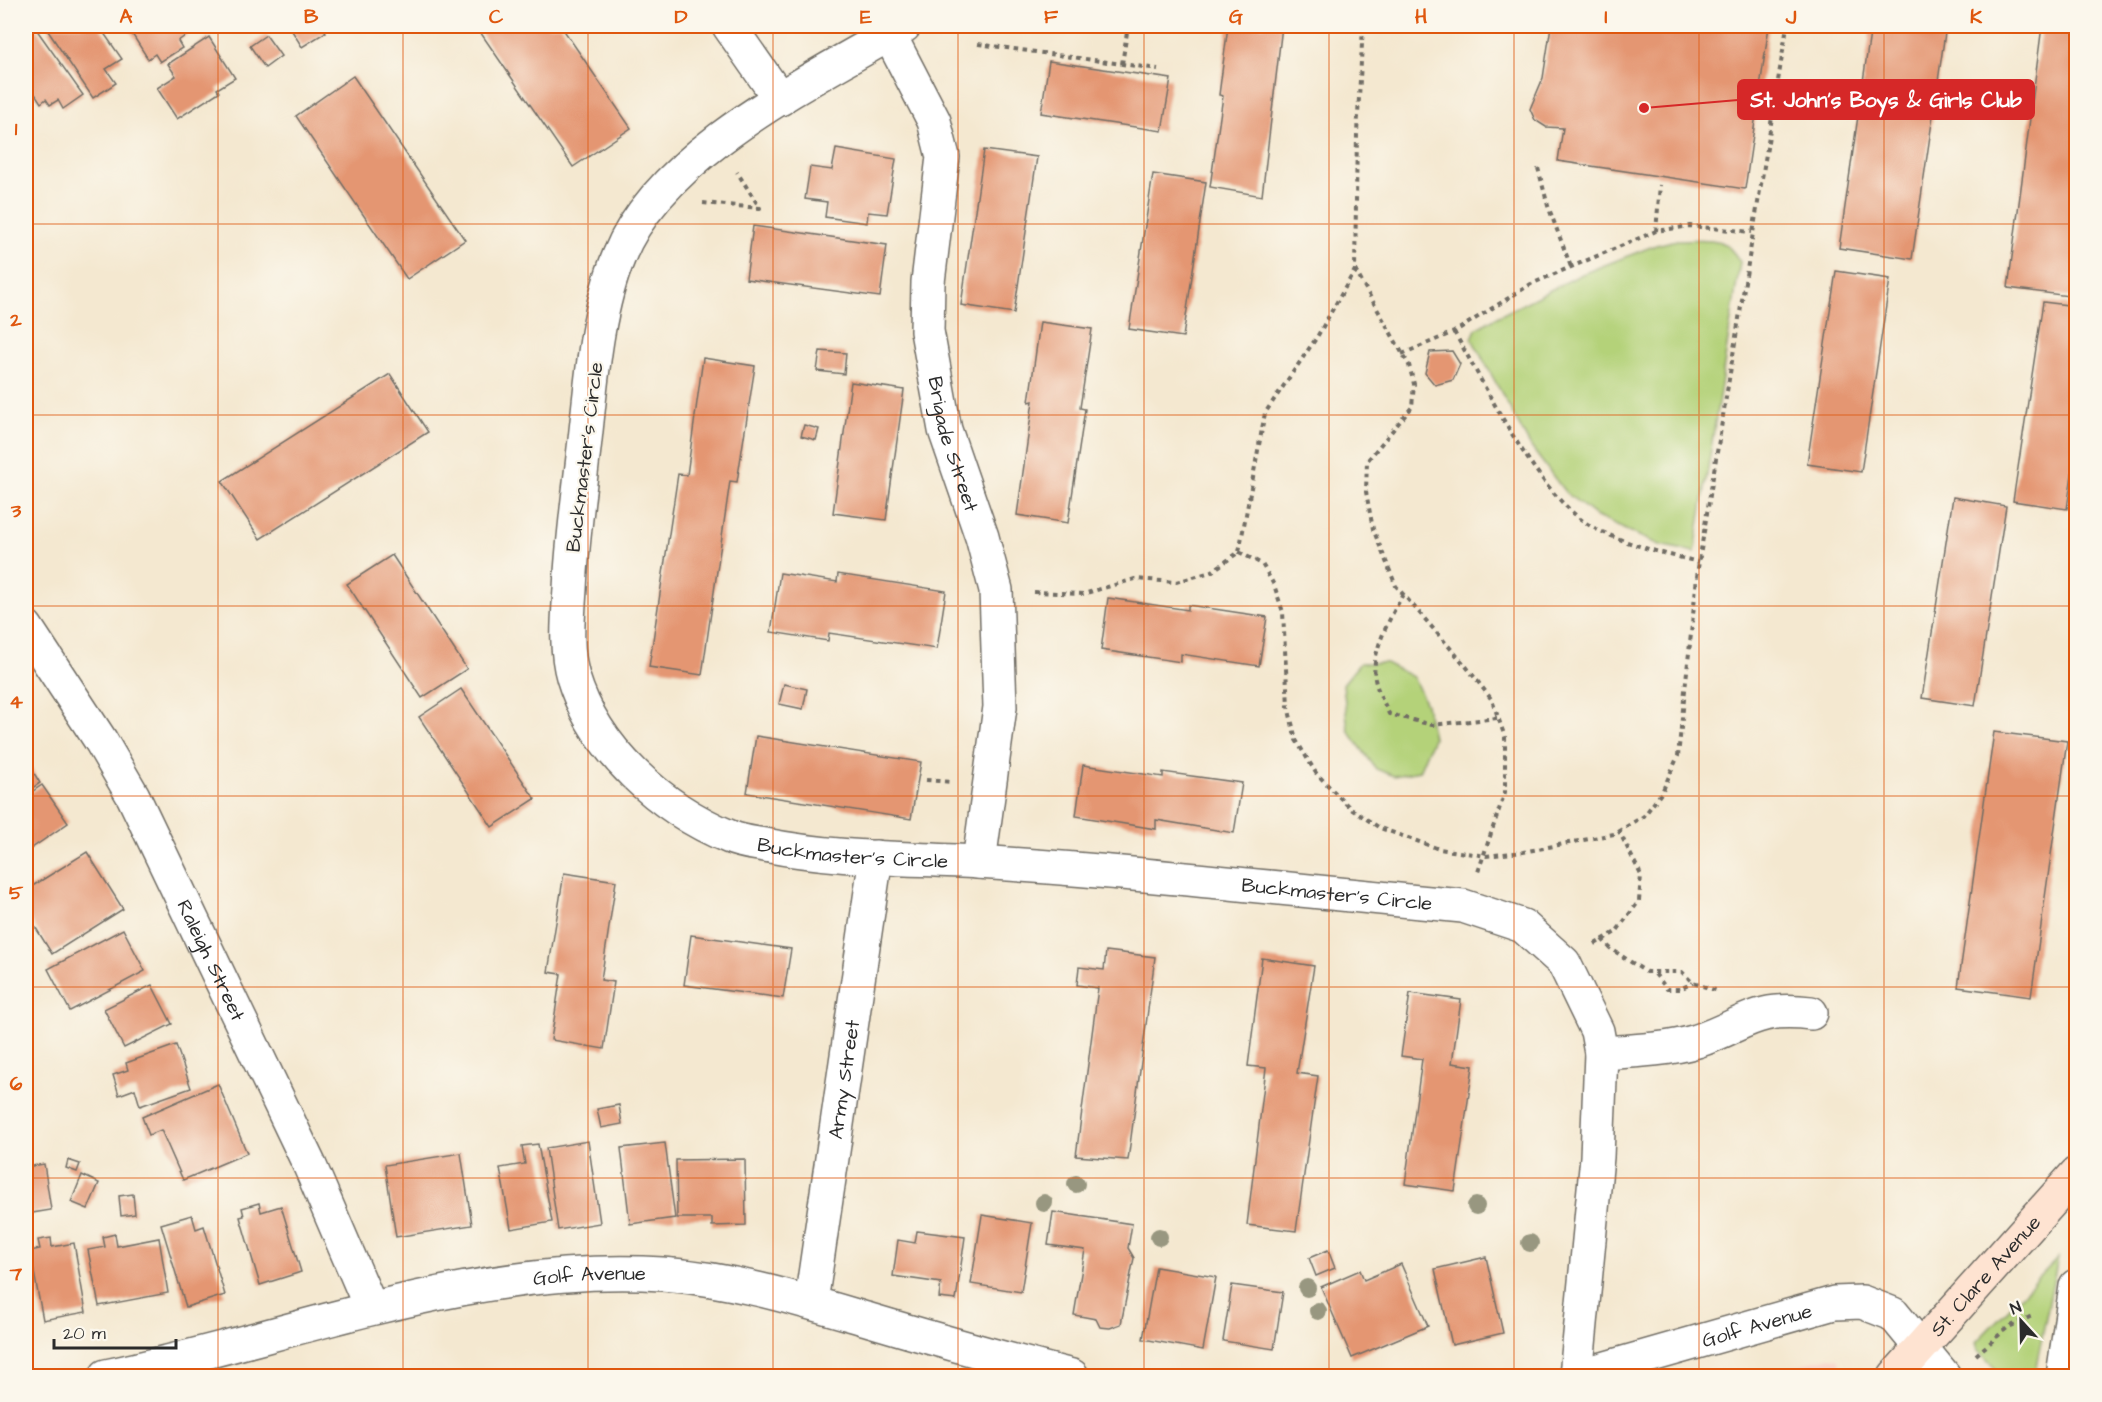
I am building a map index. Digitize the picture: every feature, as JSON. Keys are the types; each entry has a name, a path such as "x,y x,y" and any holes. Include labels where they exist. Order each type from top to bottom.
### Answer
{"street":[{"path":"729,26 780,99"},
{"name":"Buckmaster's Circle","path":"897,30 780,99 695,158 647,207 619,255 604,308 590,404 576,516 567,633 573,678 591,716 614,753 647,786 672,804 733,838 799,852 979,862 1463,906 1522,926 1564,963 1597,1030 1601,1053 1597,1157 1577,1377"},
{"name":"Brigade Street","path":"897,30 934,121 943,157 928,282 927,331 945,430 982,537 996,590 1000,707 979,862"},
{"name":"Raleigh Street","path":"26,627 101,741 138,806 310,1166 371,1308"},
{"name":"Army Street","path":"811,1302 876,857"},
{"path":"1601,1053 1696,1041 1759,1014 1783,1010 1811,1013"},
{"name":"St. Clare Avenue","path":"1895,1377 2076,1174"},
{"name":"Golf Avenue","path":"106,1377 205,1355 371,1308 500,1283 582,1275 660,1274 766,1289 1072,1377"},
{"path":"2063,1377 2076,1286"},
{"name":"Golf Avenue","path":"1577,1377 1834,1303 1862,1302 1893,1314 1944,1377"}],"path":[{"path":"1122,64 1128,26"},
{"path":"996,590 1083,594 1135,579 1176,582 1211,572 1239,552 1265,413 1317,337 1355,270 1357,133 1363,26"},
{"path":"1239,552 1262,564 1274,585 1283,612 1288,706 1296,740 1316,773 1351,809 1380,828 1439,849 1486,856 1523,852 1614,834 1644,816 1662,792 1678,756 1699,562 1787,26"},
{"path":"978,44 1158,69"},
{"path":"702,203 759,208 734,167"},
{"path":"1538,168 1548,206 1571,267"},
{"path":"1656,231 1660,185"},
{"path":"1402,354 1454,332 1531,284 1656,231 1690,226 1752,232"},
{"path":"1355,270 1402,354 1414,384 1412,407 1367,461 1366,492 1373,529 1396,586 1492,700 1505,737 1505,792 1486,856 1463,906"},
{"path":"1454,332 1510,428 1556,498 1596,529 1650,550 1699,562"},
{"path":"1403,594 1383,633 1377,658 1375,680 1389,714 1432,725 1498,718"},
{"path":"926,780 962,783"},
{"path":"1564,963 1616,932 1639,901 1641,875 1619,831"},
{"path":"1602,939 1624,959 1646,972 1655,974 1667,970 1682,972 1693,983 1680,989 1667,989 1655,974"},
{"path":"1976,1355 2007,1328 2021,1319 2040,1313"}],"shaded area":[{"path":"1830,1357 1839,1359 1840,1369 1832,1376 1754,1376"}],"green space":[{"path":"1706,239 1721,242 1728,246 1740,262 1695,552 1659,545 1597,517 1565,492 1531,447 1472,339 1476,329 1582,274 1656,245 1677,240"},
{"path":"1360,663 1386,663 1413,677 1426,704 1433,738 1419,771 1394,776 1376,769 1348,730 1343,684"},
{"path":"2058,1258 2034,1376 2002,1376 1978,1350 1976,1342"}],"building":[{"path":"34,26 83,95 63,109 58,100 50,105 46,99 41,103 26,80 26,32"},
{"path":"50,26 99,26 122,59 106,69 116,83 93,98 48,31 52,29"},
{"path":"127,26 187,26 191,32 178,41 182,48 160,62 155,54 148,59"},
{"path":"289,26 322,26 326,32 302,47"},
{"path":"476,26 561,26 631,128 573,167"},
{"path":"1228,26 1282,26 1262,196 1210,187 1223,96 1219,95"},
{"path":"1551,26 1769,26 1745,189 1558,161 1563,128 1546,127 1535,120 1530,109 1543,78"},
{"path":"1871,26 1946,26 1912,259 1839,248"},
{"path":"2042,26 2076,26 2076,297 2008,288"},
{"path":"266,35 281,56 265,68 250,46"},
{"path":"209,37 235,78 217,89 219,92 177,119 157,88 176,76 168,64"},
{"path":"1049,61 1171,79 1162,131 1041,113"},
{"path":"353,76 465,240 407,279 296,116"},
{"path":"26,102 33,113 26,118"},
{"path":"836,149 896,159 887,214 868,212 867,223 825,217 827,202 805,199 810,167 832,170"},
{"path":"984,150 1037,157 1014,313 961,305"},
{"path":"1153,174 1206,182 1183,337 1129,329"},
{"path":"753,226 887,245 880,297 746,279"},
{"path":"1836,271 1890,279 1861,472 1807,464"},
{"path":"2043,302 2076,306 2076,446 2067,509 2013,501"},
{"path":"1040,322 1092,329 1080,408 1085,409 1068,523 1017,515 1033,401 1029,402"},
{"path":"820,351 846,353 844,374 817,371"},
{"path":"1452,351 1460,364 1453,380 1435,385 1425,373 1430,352"},
{"path":"703,358 755,366 737,482 730,481 702,675 649,667 678,474 687,475"},
{"path":"390,374 428,432 260,539 222,481"},
{"path":"851,382 904,390 886,520 833,513"},
{"path":"804,425 819,429 816,440 801,436"},
{"path":"1953,497 2006,506 1975,706 1922,698"},
{"path":"392,555 467,669 422,698 347,584"},
{"path":"780,573 837,582 838,574 946,591 937,649 829,633 828,641 771,632"},
{"path":"1108,598 1188,610 1188,605 1267,617 1259,666 1181,654 1181,662 1101,650"},
{"path":"784,684 807,689 803,709 779,704"},
{"path":"461,689 535,799 492,827 419,717"},
{"path":"1994,732 2067,741 2031,997 1958,987"},
{"path":"756,736 921,762 911,819 747,793"},
{"path":"26,760 40,783 26,792"},
{"path":"1083,765 1163,777 1163,772 1242,783 1234,833 1156,820 1156,829 1076,816"},
{"path":"42,785 68,823 26,852 26,796"},
{"path":"87,852 123,909 52,954 26,912 26,890"},
{"path":"564,873 616,881 601,980 614,982 604,1049 551,1040 561,974 548,972"},
{"path":"123,929 145,971 70,1011 48,969"},
{"path":"691,935 791,949 783,998 684,985"},
{"path":"1106,951 1155,957 1128,1160 1076,1156 1098,988 1077,985 1079,967 1104,970"},
{"path":"1262,958 1314,966 1297,1073 1318,1076 1296,1231 1247,1225 1266,1068 1248,1066"},
{"path":"152,985 172,1024 124,1048 104,1009"},
{"path":"1410,993 1461,1000 1452,1063 1473,1066 1455,1191 1405,1184 1422,1059 1401,1056"},
{"path":"176,1045 191,1088 140,1106 135,1089 119,1095 113,1075 128,1070 126,1063"},
{"path":"218,1084 247,1153 183,1180 161,1130 149,1135 142,1117"},
{"path":"619,1105 622,1124 601,1128 597,1109"},
{"path":"588,1141 600,1223 558,1230 546,1148"},
{"path":"665,1143 675,1218 630,1224 621,1148"},
{"path":"538,1144 552,1222 511,1229 500,1168 525,1164 522,1146"},
{"path":"461,1153 472,1225 396,1237 385,1165"},
{"path":"745,1159 746,1225 712,1226 712,1218 677,1218 676,1160"},
{"path":"68,1160 80,1164 77,1172 66,1168"},
{"path":"44,1164 51,1210 26,1214 26,1167"},
{"path":"82,1175 99,1183 88,1209 71,1202"},
{"path":"133,1194 135,1214 121,1216 119,1196"},
{"path":"259,1203 261,1212 281,1206 301,1272 260,1285 240,1217 244,1216 242,1208"},
{"path":"1053,1212 1132,1224 1128,1248 1134,1258 1121,1324 1110,1328 1100,1327 1096,1319 1074,1315 1085,1250 1048,1245"},
{"path":"192,1215 196,1229 204,1226 225,1295 186,1307 161,1224"},
{"path":"982,1215 1032,1223 1021,1292 971,1284"},
{"path":"917,1231 965,1237 956,1300 939,1298 941,1283 893,1276 898,1240 915,1243"},
{"path":"115,1234 117,1246 159,1238 168,1293 99,1306 88,1250 105,1247 103,1237"},
{"path":"51,1238 52,1247 74,1243 86,1312 43,1320 30,1251 40,1249 38,1240"},
{"path":"1328,1250 1335,1268 1316,1276 1309,1258"},
{"path":"1486,1257 1503,1333 1452,1345 1435,1269"},
{"path":"1401,1264 1428,1326 1352,1358 1321,1287 1360,1270 1364,1280"},
{"path":"1156,1267 1216,1277 1203,1350 1143,1339"},
{"path":"1232,1285 1283,1292 1274,1349 1223,1341"}],"place":[{"name":"St. John's Boys & Girls Club","path":"1644,108"}]}
